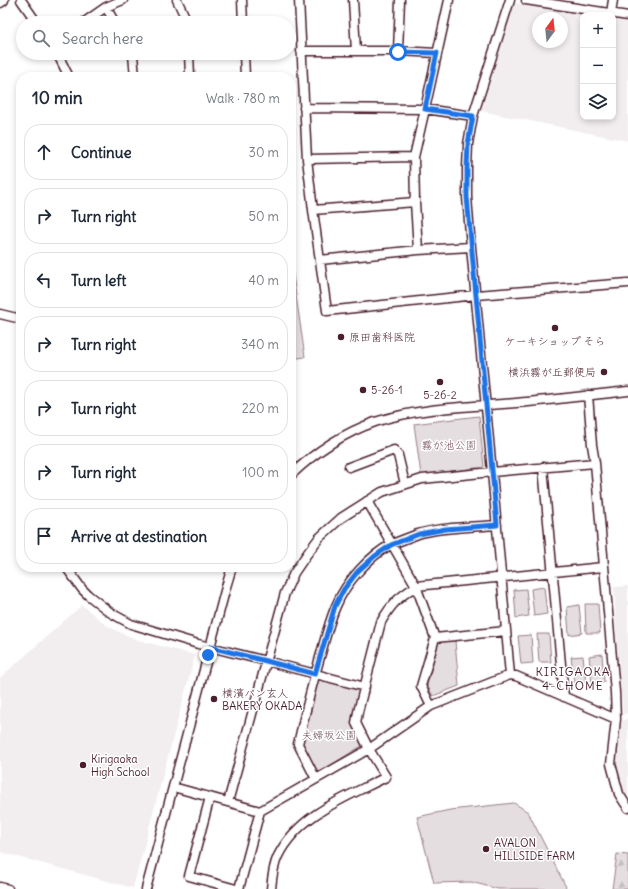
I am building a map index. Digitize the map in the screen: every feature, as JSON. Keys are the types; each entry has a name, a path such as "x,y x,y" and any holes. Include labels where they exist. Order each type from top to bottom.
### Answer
{"street":[{"path":"21,0 32,16"},
{"path":"93,16 106,7 123,0"},
{"path":"177,0 185,16"},
{"path":"242,0 243,16"},
{"path":"299,0 307,159 327,311 476,295 628,283"},
{"path":"353,0 356,51"},
{"path":"398,52 400,0"},
{"path":"418,250 414,157 449,0"},
{"path":"510,0 473,116 468,144 467,168 467,197 471,246 510,675"},
{"path":"526,0 561,3 605,12"},
{"path":"610,12 613,0"},
{"path":"106,7 111,16"},
{"path":"616,14 628,16"},
{"path":"301,51 437,53"},
{"path":"60,60 66,72"},
{"path":"133,60 135,72"},
{"path":"189,60 190,72"},
{"path":"244,60 245,72"},
{"path":"304,108 425,109 473,116"},
{"path":"307,159 414,157"},
{"path":"313,210 415,202"},
{"path":"320,260 471,246"},
{"path":"3,315 16,318"},
{"path":"296,470 333,442 375,422 400,416 436,409 516,403 628,391"},
{"path":"588,395 616,719 611,764 619,794 628,808"},
{"path":"349,467 394,450 398,455 405,484"},
{"path":"296,570 319,538 341,518 382,492 422,479 595,463"},
{"path":"543,468 564,697"},
{"path":"367,501 416,586 435,638 421,686 431,706"},
{"path":"316,779 298,744 315,674 335,606 344,589 358,571 375,556 391,545 419,534 446,529 497,525"},
{"path":"271,889 278,857 286,843 297,830 314,815 386,777 368,749 356,723 381,622 395,601 416,586 603,567"},
{"path":"70,572 82,589 111,613 131,624 210,647 365,687"},
{"path":"146,889 230,572"},
{"path":"228,802 285,594 295,572"},
{"path":"435,638 506,631"},
{"path":"239,889 260,811 368,749 431,706 510,675 516,676 616,719"},
{"path":"173,787 260,811"},
{"path":"210,797 189,876 236,889"},
{"path":"0,887 8,889"}],"shaded area":[{"path":"514,3 580,12 580,120 616,120 616,17 628,19 628,141 481,111"},
{"path":"628,586 628,713 623,715 614,587"},
{"name":"Kirigaoka High School","path":"82,605 106,625 119,632 138,640 195,655 133,888 0,852 0,678"},
{"path":"628,718 628,798 623,792 617,770 617,748 622,721"}],"green space":[{"path":"296,295 305,357 296,358"},
{"name":"霧が池公園","path":"479,416 484,467 421,475 414,424"},
{"path":"544,587 547,614 534,616 531,589"},
{"path":"526,589 529,616 516,618 514,590"},
{"path":"585,604 598,604 600,633 586,633"},
{"path":"579,605 582,633 569,635 567,607"},
{"path":"537,634 549,634 551,662 539,662"},
{"path":"531,635 533,663 521,664 518,636"},
{"path":"439,641 455,641 459,686 433,696 427,685"},
{"path":"602,654 604,682 592,684 589,656"},
{"path":"583,656 586,682 575,683 571,657"},
{"name":"夫婦坂公園","path":"317,678 360,689 352,724 363,745 318,773 301,743"},
{"name":"AVALON HILLSIDE FARM","path":"514,803 528,812 566,887 565,889 498,889 471,882 434,883 417,817 450,810"},
{"path":"617,854 628,855 628,889 612,889"}],"place":[{"name":"ケーキショップ そら","path":"555,328"},
{"name":"原田歯科医院","path":"341,337"},
{"name":"横浜霧が丘郵便局","path":"604,372"},
{"name":"5-26-2","path":"440,382"},
{"name":"5-26-1","path":"363,390"},
{"name":"横濱パン玄人 BAKERY OKADA","path":"214,699"},
{"name":"Kirigaoka High School","path":"83,765"},
{"name":"AVALON HILLSIDE FARM","path":"486,849"}],"district":[{"name":"KIRIGAOKA 4-CHOME","path":"573,678"}],"route":[{"path":"208,655 210,647 315,674 335,606 344,589 358,571 375,556 391,545 419,534 446,529 497,525 467,197 468,144 473,116 425,109 437,53 398,52"}]}
